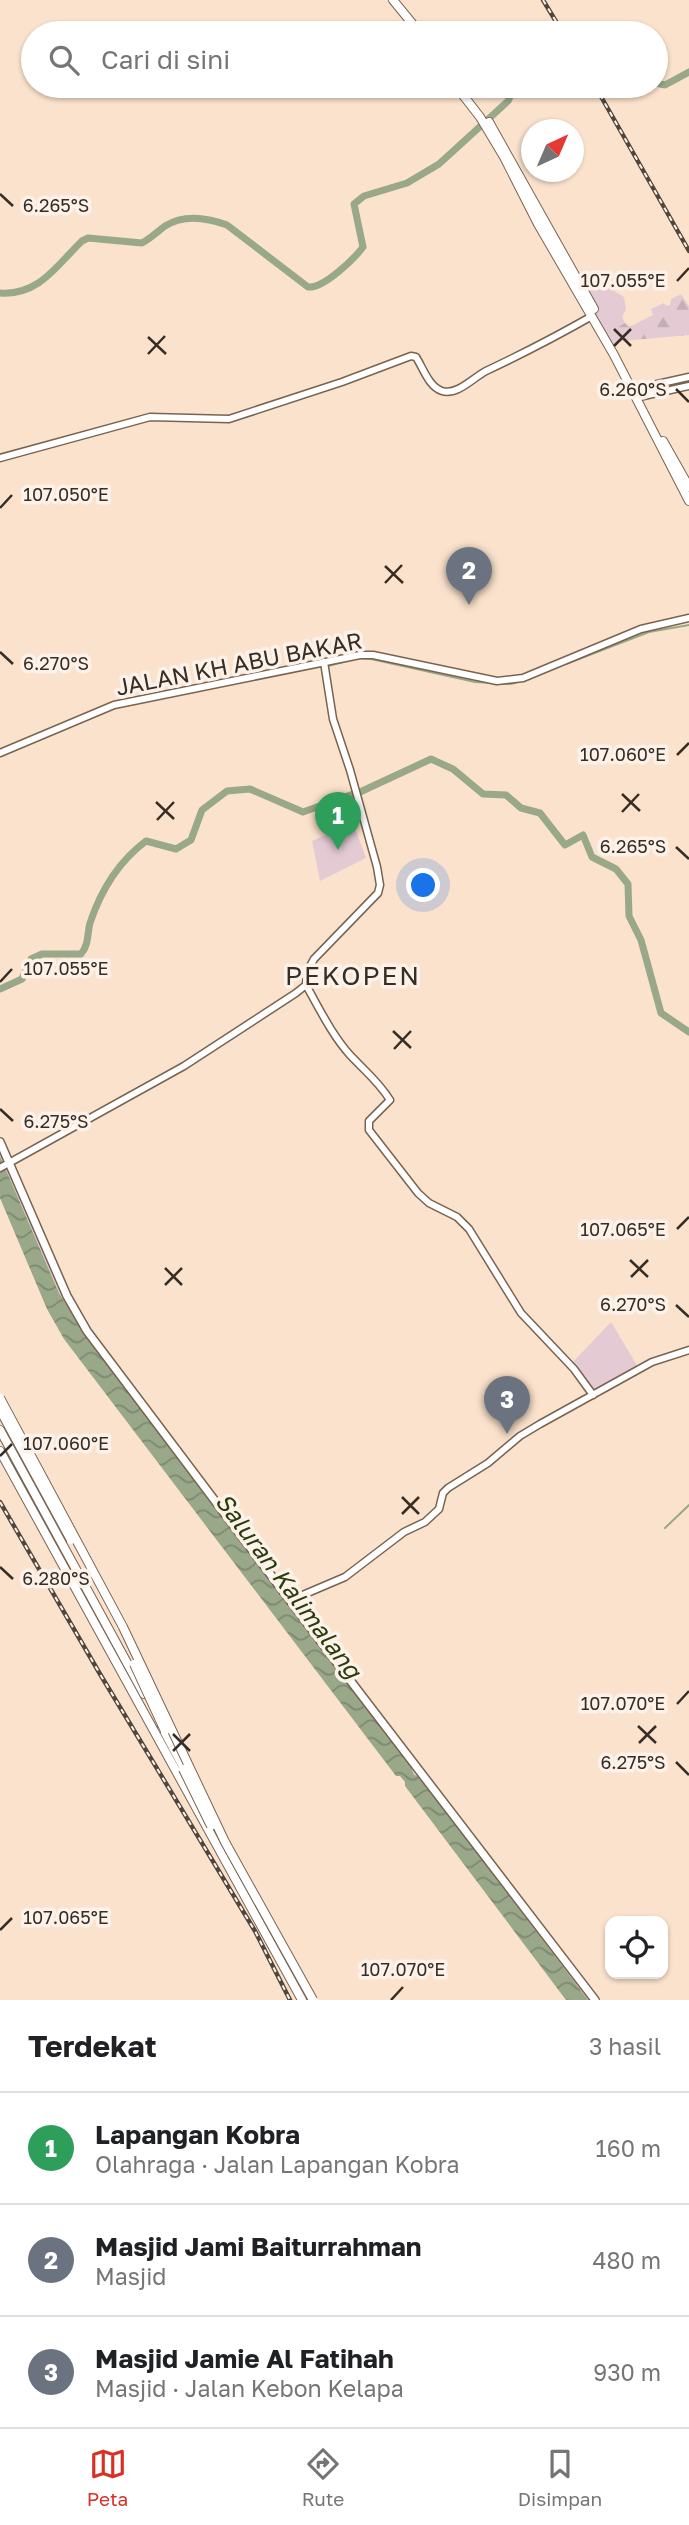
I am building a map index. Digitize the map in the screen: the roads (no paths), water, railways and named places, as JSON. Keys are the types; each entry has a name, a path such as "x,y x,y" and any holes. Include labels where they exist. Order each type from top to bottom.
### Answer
{"highway":[{"path":"387,0 404,21"},
{"path":"393,0 410,21"},
{"path":"469,98 493,132 586,294 687,489 689,501"},
{"path":"493,132 538,224 687,489"},
{"path":"0,1398 123,1627 207,1806 309,2000"},
{"path":"0,1410 118,1628 202,1809 309,2000"},
{"path":"0,1430 309,2000"},
{"path":"0,1451 309,2000"}],"main road":[{"path":"0,1142 5,1166 67,1296 87,1331 291,1600 304,1613 404,1743 594,2000"}],"street":[{"path":"0,458 150,417 229,419 411,356 416,357 436,388 452,391 592,316"},
{"path":"637,393 689,377"},
{"path":"637,393 689,386"},
{"name":"JALAN KH ABU BAKAR","path":"0,753 114,705 373,654 497,681 509,681 523,678 641,629 689,618"},
{"path":"324,662 333,719 351,770 380,888 371,902 314,959 307,972 306,985 340,1041 352,1057 380,1083 390,1100 369,1121 369,1130 418,1193 429,1203 457,1217 469,1229 521,1313 574,1369 593,1395"},
{"path":"5,1166 201,1055 306,985"},
{"path":"291,1600 345,1577 404,1532 435,1515 448,1488 488,1463 520,1436 652,1362 689,1350"}],"water":[{"path":"0,1156 59,1293 78,1323 411,1767 414,1775 419,1776 588,2000 566,2000 405,1786 405,1782 400,1776 396,1776 64,1339 47,1309 0,1198"}],"waterway":[{"path":"668,83 689,72"},
{"path":"0,293 14,293 36,284 88,238 142,243 172,222 196,218 227,225 308,287 322,283 353,259 363,247 354,204 364,196 407,183 439,164 509,98"},
{"path":"566,664 649,632 689,625"},
{"path":"328,666 358,658 371,659 475,682 494,683"},
{"path":"500,684 522,681"},
{"path":"360,792 431,759 453,769 483,794 506,795 521,808 540,813 565,845 583,835 592,857 616,869 628,884 629,916 641,940 661,1013 689,1032"},
{"path":"0,989 22,979 31,959 42,954 81,954 99,899 127,858 146,841 176,849 191,840 202,810 227,791 250,789 303,812 353,794"},
{"path":"665,1528 689,1505"}],"railway":[{"path":"543,0 556,21"},
{"path":"602,98 689,251"},
{"path":"0,1502 255,1931 290,2000"}],"place":[{"name":"Masjid Jami Baiturrahman","path":"469,605"},
{"name":"Lapangan Kobra","path":"338,850"},
{"name":"Masjid Jamie Al Fatihah","path":"507,1434"}],"district":[{"name":"PEKOPEN","path":"353,976"}],"water label":[{"name":"Saluran Kalimalang","path":"288,1586"}]}
